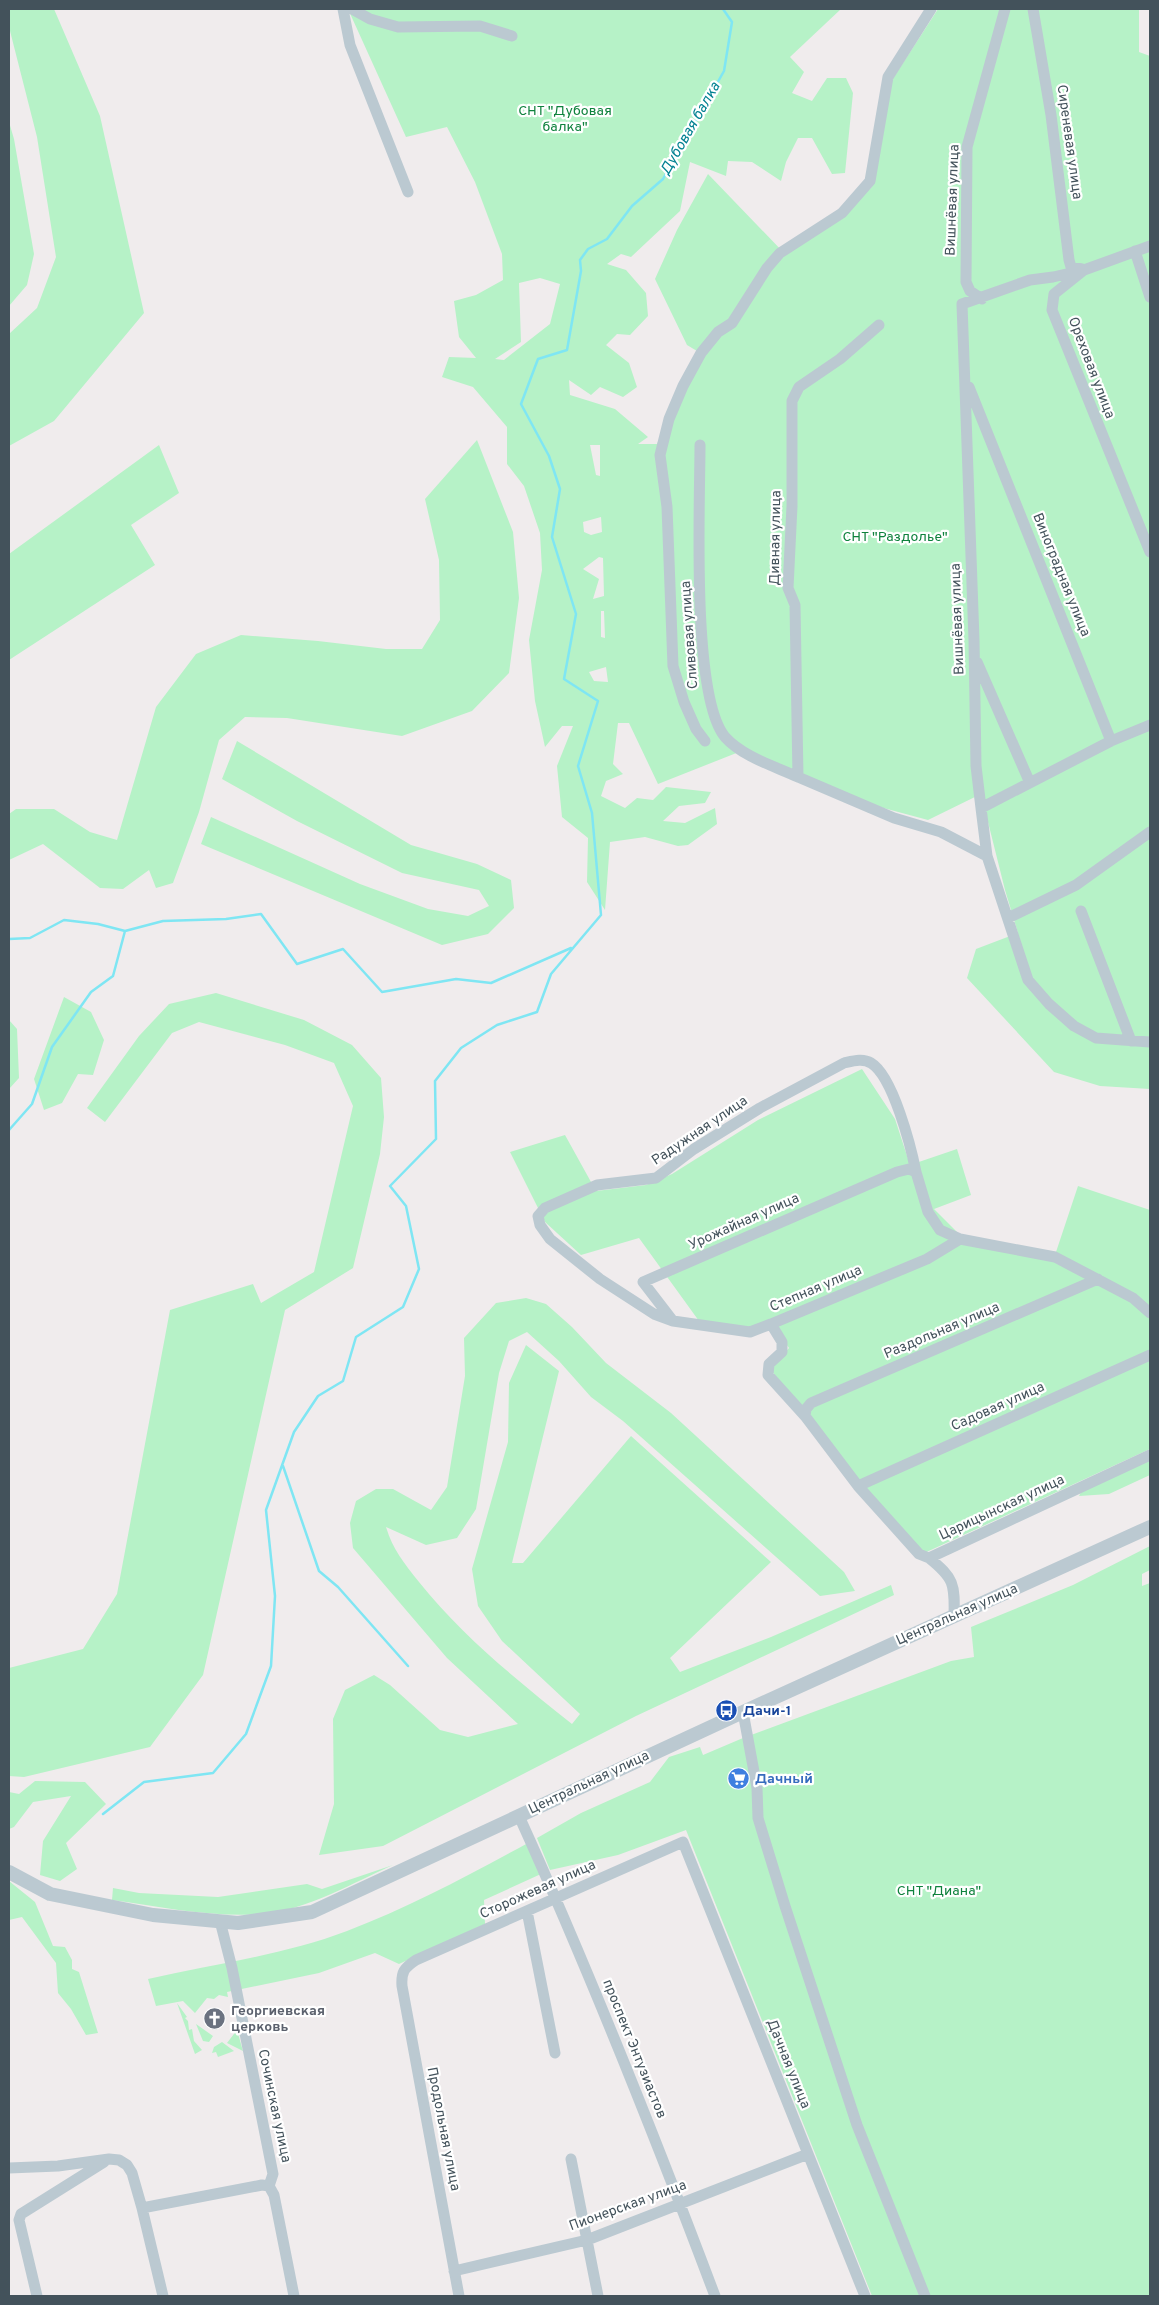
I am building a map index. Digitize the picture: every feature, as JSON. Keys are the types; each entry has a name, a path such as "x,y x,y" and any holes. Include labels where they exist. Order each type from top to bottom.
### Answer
{"street":[{"path":"343,9 350,45 408,192"},
{"path":"352,9 370,18 398,27 480,26 512,36"},
{"path":"705,742 696,730 672,666 667,507 660,455 669,419 683,386 701,353 718,332 732,322 767,268 780,253 842,212 870,181 888,77 931,9"},
{"name":"Вишнёвая улица","path":"982,299 970,291 966,282 967,147 1005,9"},
{"name":"Сиреневая улица","path":"1033,9 1051,115 1069,260 1071,267 1084,270"},
{"name":"Ореховая улица","path":"1150,246 1084,270 1054,294 1052,310 1110,458 1150,552"},
{"path":"1135,251 1150,297"},
{"name":"Вишнёвая улица","path":"1084,270 1030,280 982,299 962,304 966,381 976,766 987,856 1028,980 1074,1026 1096,1038 1150,1042"},
{"name":"Дивная улица","path":"798,777 796,605 788,588 792,506 792,400 799,387 840,358 879,325"},
{"name":"Виноградная улица","path":"966,381 1111,742"},
{"name":"Сливовая улица","path":"700,445 698,520 702,634 712,706 725,736 745,752 798,777"},
{"path":"974,656 1030,783"},
{"path":"981,808 1111,742 1150,725"},
{"path":"798,777 894,818 941,832 987,856"},
{"path":"1008,918 1076,885 1150,832"},
{"path":"1081,911 1131,1041"},
{"name":"Радужная улица","path":"673,1321 654,1314 600,1279 550,1239 540,1225 538,1216 545,1208 597,1185 656,1178 694,1150 760,1108 844,1063 858,1060 870,1062 880,1070 899,1111 916,1172"},
{"name":"Урожайная улица","path":"673,1321 643,1282 897,1172 909,1169 916,1172"},
{"path":"916,1172 928,1212 940,1230 960,1239 1056,1257 1133,1298 1150,1313"},
{"name":"Степная улица","path":"929,1558 919,1554 858,1486 804,1416 768,1375 769,1364 782,1352 782,1342 770,1324 927,1259 960,1239"},
{"name":"Раздольная улица","path":"804,1416 806,1409 811,1404 1098,1279"},
{"path":"673,1321 750,1332 770,1324"},
{"name":"Садовая улица","path":"858,1486 1150,1355"},
{"name":"Царицынская улица","path":"954,1616 955,1592 948,1573 929,1558 1150,1454"},
{"name":"Центральная улица","path":"9,1872 50,1894 153,1915 238,1923 312,1912 743,1712 1150,1527"},
{"path":"743,1712 757,1788 758,1818 782,1897 818,2012 854,2115 925,2296"},
{"name":"проспект Энтузиастов","path":"519,1816 556,1898 680,2204 715,2296"},
{"name":"Сторожевая улица","path":"405,1967 416,1960 683,1842"},
{"name":"Дачная улица","path":"683,1842 865,2296"},
{"path":"527,1911 555,2053"},
{"name":"Сочинская улица","path":"220,1921 232,1968 272,2174 270,2186 274,2195 294,2296"},
{"name":"Продольная улица","path":"405,1967 401,1974 402,1986 459,2296"},
{"name":"Пионерская улица","path":"454,2272 586,2240 808,2154"},
{"path":"37,2296 19,2220 21,2214 109,2159"},
{"path":"9,2168 58,2166 109,2159 119,2160 127,2165 132,2173 142,2208 163,2296"},
{"path":"571,2160 598,2296"},
{"path":"142,2208 262,2185 270,2186"}],"green space":[{"path":"9,9 54,9 100,116 144,313 54,421 9,446 9,334 37,308 56,257 37,137 9,27"},
{"name":"СНТ \"Раздолье\"","path":"348,9 841,9 790,57 804,72 792,93 812,101 827,78 846,78 853,93 845,173 832,174 812,138 798,138 786,162 781,181 752,162 728,161 726,176 690,162 680,211 631,257 621,254 607,264 626,270 646,293 648,316 630,335 617,334 606,345 629,363 637,387 623,397 600,387 591,395 569,380 570,395 615,409 648,437 638,444 657,444 697,351 687,345 655,279 677,230 708,174 785,254 871,188 892,80 938,9 1139,9 1139,52 1150,56 1150,1089 1100,1086 1054,1072 967,978 976,949 1018,933 1005,890 981,794 928,820 876,806 744,750 658,784 629,723 618,723 613,764 623,774 606,781 601,796 625,808 637,798 653,800 666,787 711,792 705,803 679,806 663,821 685,823 715,808 717,824 688,845 678,846 645,837 610,842 605,910 587,882 588,838 562,817 557,766 573,726 562,726 545,747 535,701 529,640 542,570 540,533 524,486 507,464 507,427 473,387 442,377 449,357 476,358 459,337 454,301 476,295 503,280 502,254 475,182 447,127 406,137","holes":["540,278 560,284 550,324 504,360 495,359 521,342 519,283","590,445 600,445 600,476 596,475","601,517 602,532 591,535 584,532 583,522","599,557 603,558 604,596 593,599 599,579 583,569","601,611 604,611 605,638 601,637","606,667 608,682 594,681 589,672"]},
{"path":"9,122 14,139 34,254 27,285 9,306"},
{"path":"477,440 513,532 519,598 509,673 472,711 402,736 287,718 245,717 219,740 199,812 173,883 156,888 149,870 123,889 100,888 43,844 9,860 9,814 16,809 54,809 90,832 117,840 156,707 196,654 241,635 386,649 422,649 440,620 439,560 425,499"},
{"path":"159,445 179,493 131,525 155,565 9,660 9,554"},
{"path":"237,741 411,845 477,864 511,880 514,908 488,934 442,945 201,844 211,817 360,884 428,909 468,916 489,906 479,890 402,873 297,821 222,779"},
{"path":"216,993 304,1020 352,1045 381,1078 384,1117 380,1154 353,1268 285,1310 203,1675 150,1747 24,1777 9,1776 9,1668 83,1649 117,1594 170,1310 253,1284 261,1303 314,1272 353,1106 334,1063 285,1045 199,1022 172,1033 105,1122 87,1108 139,1036 169,1004"},
{"path":"64,997 91,1012 104,1040 93,1075 78,1074 62,1103 44,1110 34,1079"},
{"path":"9,1020 17,1029 19,1078 9,1089"},
{"path":"862,1069 895,1119 910,1165 957,1149 971,1195 934,1209 961,1236 1056,1252 1078,1186 1150,1210 1150,1449 920,1555 770,1369 789,1348 770,1321 744,1330 699,1321 639,1238 581,1255 545,1222 510,1152 565,1135 596,1191 646,1185 672,1174 758,1120"},
{"path":"526,1298 546,1304 572,1327 606,1363 671,1413 844,1572 855,1591 820,1596 623,1421 591,1397 559,1361 527,1332 509,1341 499,1373 476,1509 457,1538 426,1545 386,1527 399,1556 436,1602 472,1640 572,1724 580,1714 502,1641 478,1606 472,1569 508,1442 509,1383 526,1345 559,1371 512,1563 523,1563 631,1436 771,1562 670,1658 680,1672 771,1637 891,1585 894,1595 636,1716 383,1846 319,1855 334,1804 333,1719 345,1690 374,1675 390,1685 440,1730 468,1737 518,1724 447,1658 353,1548 350,1523 356,1501 376,1489 393,1489 431,1510 447,1487 465,1376 464,1338 496,1303"},
{"path":"1150,1455 1150,1475 1109,1494 1079,1496 1084,1486"},
{"name":"СНТ \"Диана\"","path":"1150,1546 1150,1570 1142,1574 1142,1586 1150,1583 1150,2296 872,2296 686,1830 618,1855 550,1870 537,1838 581,1813 650,1782 669,1757 700,1747 703,1755 743,1738 951,1661 974,1657 971,1627 1073,1585"},
{"path":"35,1781 85,1782 106,1804 66,1843 77,1869 60,1881 40,1875 43,1841 71,1796 33,1802 14,1827 9,1829 9,1792 19,1794"},
{"path":"528,1843 541,1874 484,1900 485,1924 399,1964 375,1953 319,1973 227,1992 228,1997 219,1995 214,1999 207,1998 195,2013 183,2001 156,2006 148,1979 298,1947 347,1931 416,1901"},
{"path":"393,1865 313,1901 297,1907 264,1914 207,1913 112,1900 113,1888 139,1893 218,1897 307,1884 322,1889"},
{"path":"9,1881 35,1902 53,1946 65,1947 72,1960 72,1969 79,1972 98,2033 86,2035 71,2009 58,1993 56,1963 22,1917 9,1920"},
{"path":"177,2003 187,2017 185,2018 188,2021 189,2030 192,2029 194,2041 202,2050 195,2054"},
{"path":"196,2024 213,2036 209,2042 203,2041"},
{"path":"237,2030 243,2051 227,2043"},
{"path":"222,2042 234,2051 218,2057 216,2052 212,2053 214,2047"}],"waterway":[{"name":"Дубовая балка","path":"103,1814 144,1782 213,1773 246,1734 271,1666 275,1596 266,1510 294,1432 318,1396 343,1381 356,1337 403,1307 419,1269 406,1206 390,1186 436,1139 435,1081 461,1048 497,1025 537,1012 551,974 601,915 592,813 578,766 598,701 564,679 576,614 552,537 560,489 549,456 521,404 538,359 567,350 581,271 580,260 588,249 607,239 632,206 663,179 724,71 732,22 723,9"},
{"path":"9,1130 32,1104 52,1047 91,992 113,976 125,931 163,921 226,919 261,914 297,964 343,949 382,992 456,979 491,983 571,948"},
{"path":"9,939 30,938 64,920 98,924 125,931"},
{"path":"283,1466 319,1571 338,1587 408,1666"}],"place":[{"name":"Дачи-1","path":"727,1711"},
{"name":"Дачный","path":"739,1779"},
{"name":"Георгиевская церковь","path":"215,2019"}],"park label":[{"name":"СНТ \"Дубовая балка\"","path":"565,120"}]}
